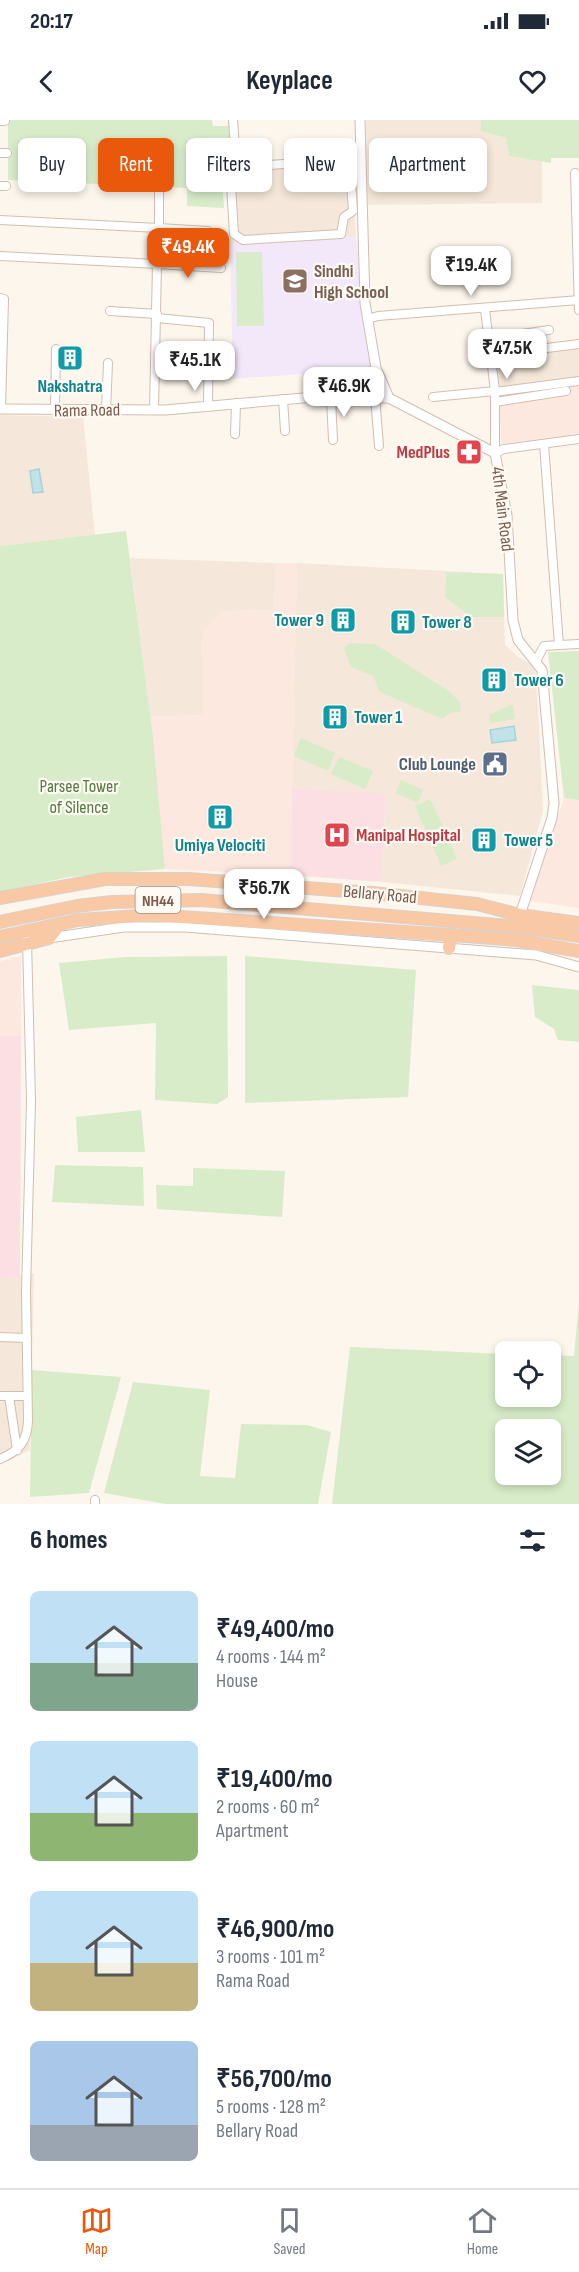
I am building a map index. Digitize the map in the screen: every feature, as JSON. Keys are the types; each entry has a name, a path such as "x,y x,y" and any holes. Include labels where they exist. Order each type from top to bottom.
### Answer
{"highway":[{"name":"Bellary Road","path":"0,898 105,879 189,879 470,903 520,915 579,923"},
{"name":"Bellary Road","path":"0,922 78,906 112,902 201,900 521,927 579,936"},
{"name":"Bellary Road","path":"0,937 27,937 60,924 115,915 163,915 451,934 516,940 579,951"},
{"path":"0,951 27,937 49,938 60,924"},
{"path":"449,948 451,934"}],"street":[{"path":"233,120 234,138"},
{"path":"360,120 365,303 376,368 389,398"},
{"path":"361,162 350,169 353,211 344,217 341,234 243,240 234,234 230,168 361,162"},
{"path":"575,173 579,310"},
{"path":"154,410 159,194"},
{"path":"0,220 208,231"},
{"path":"0,256 221,268"},
{"path":"0,298 4,298 0,409"},
{"path":"368,320 378,316 578,300"},
{"path":"485,309 495,392 495,453 504,449 579,439"},
{"path":"110,311 209,323 208,405"},
{"path":"489,339 549,330"},
{"path":"491,355 579,344"},
{"path":"55,411 56,349"},
{"path":"106,410 108,363"},
{"path":"433,397 579,381"},
{"path":"495,402 566,391"},
{"path":"331,397 333,440"},
{"path":"375,397 379,446"},
{"name":"Rama Road","path":"0,409 154,410 283,399 389,398"},
{"name":"4th Main Road","path":"389,398 495,453 507,515 513,620 518,640 525,652 536,661 542,670 554,803 552,818 520,915"},
{"path":"283,399 285,431"},
{"path":"235,434 236,403"},
{"path":"544,444 560,645"},
{"path":"536,661 544,646 579,644"},
{"path":"49,938 104,929 174,927 536,955 579,967"},
{"path":"0,1459 17,1450 27,1434 31,1101 27,937"},
{"path":"0,1337 27,1338"},
{"path":"0,1396 27,1396"},
{"path":"9,1396 17,1450"}],"shaded area":[{"path":"366,120 481,120 482,131 506,138 509,156 542,161 542,203 368,205"},
{"path":"284,159 284,192 354,192 356,237 230,244 227,192 272,192 272,160"},
{"name":"Sindhi High School","path":"356,237 371,369 233,379 230,244"},
{"path":"579,341 579,386 499,398 493,352"},
{"path":"579,386 579,434 501,444 499,398"},
{"path":"0,415 83,417 95,535 0,546"},
{"path":"130,558 276,563 274,610 225,611 202,634 204,715 150,717"},
{"path":"276,563 297,563 290,875 165,869 150,717 203,715 202,634 225,611 274,610"},
{"path":"297,563 503,574 505,645 518,657 535,666 538,707 543,811 520,896 381,882 386,795 292,788"},
{"name":"Manipal Hospital","path":"292,788 386,794 381,882 290,875"},
{"path":"564,798 579,800 579,908 530,901"},
{"path":"21,956 21,1036 0,1036 0,961"},
{"path":"0,1036 21,1036 20,1277 0,1279"},
{"path":"34,1273 30,1450 0,1465 0,1279"}],"green space":[{"path":"8,120 212,120 213,126 230,126 230,138 186,138 186,188 174,187 174,138 98,138 98,184 86,183 86,138 18,138 18,180 8,180"},
{"path":"481,120 579,120 579,158 551,158 551,163 509,156 506,138 481,131"},
{"path":"187,192 223,192 224,208 187,206"},
{"path":"236,252 262,252 264,326 237,326"},
{"name":"Parsee Tower of Silence","path":"126,531 153,737 165,869 69,877 0,892 0,546"},
{"path":"446,572 503,574 504,617 471,617 445,597"},
{"path":"350,643 375,644 449,691 460,702 461,711 448,714 442,719 380,692 373,676 351,667 344,648"},
{"path":"579,651 579,800 564,798 548,652"},
{"path":"513,704 515,719 490,723 489,715"},
{"path":"301,738 335,753 328,771 294,756"},
{"path":"339,757 373,771 365,789 331,774"},
{"path":"401,780 423,790 418,803 396,793"},
{"path":"430,799 443,826 427,833 415,806"},
{"path":"445,830 457,859 441,866 429,837"},
{"path":"227,956 228,1097 217,1104 155,1100 156,1023 69,1030 59,963 126,957"},
{"path":"245,956 416,970 408,1097 245,1103"},
{"path":"532,985 579,990 579,1042 558,1040 554,1029 535,1017"},
{"path":"141,1110 145,1152 78,1152 76,1117"},
{"path":"55,1165 143,1167 144,1206 52,1202"},
{"path":"193,1168 285,1171 282,1217 157,1209 156,1185 193,1186"},
{"path":"579,1302 579,1504 332,1504 350,1347 495,1354 495,1407 561,1407 561,1355 574,1356"},
{"path":"32,1370 121,1377 89,1493 30,1497"},
{"path":"133,1382 210,1390 200,1476 235,1478 241,1424 307,1425 331,1432 318,1504 166,1504 104,1493"}],"water":[{"path":"39,469 43,492 33,493 30,471"},
{"path":"514,726 516,740 492,743 490,730"}],"place":[{"name":"Sindhi High School","path":"295,281"},
{"name":"Nakshatra","path":"70,358"},
{"name":"MedPlus","path":"469,452"},
{"name":"Tower 9","path":"343,620"},
{"name":"Tower 8","path":"403,622"},
{"name":"Tower 6","path":"494,680"},
{"name":"Tower 1","path":"335,717"},
{"name":"Club Lounge","path":"495,764"},
{"name":"Umiya Velociti","path":"220,817"},
{"name":"Manipal Hospital","path":"337,835"},
{"name":"Tower 5","path":"484,840"}]}
